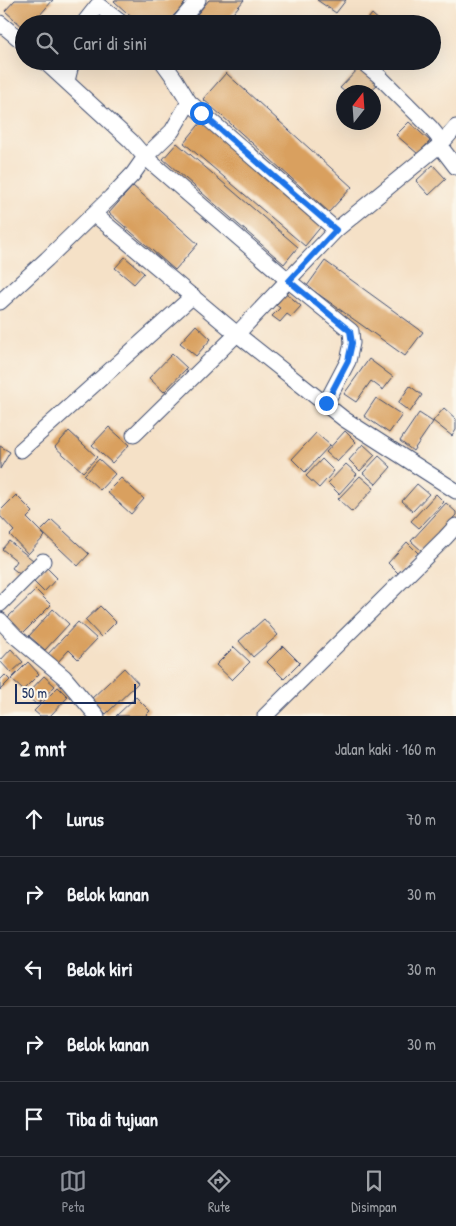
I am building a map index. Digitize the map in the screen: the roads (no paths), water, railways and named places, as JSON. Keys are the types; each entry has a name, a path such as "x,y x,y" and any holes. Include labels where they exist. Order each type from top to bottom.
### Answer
{"street":[{"path":"186,15 198,0"},
{"path":"90,15 101,2 114,15"},
{"path":"0,23 15,36"},
{"path":"54,70 131,141 145,158 350,331 352,343 348,361 326,403"},
{"path":"67,81 70,70"},
{"path":"168,70 188,102 336,230"},
{"path":"372,70 430,127 439,138 443,150 456,167"},
{"path":"0,302 94,214 133,174 145,158 172,131 188,102"},
{"path":"134,435 238,334 336,230 441,144 456,127"},
{"path":"94,214 344,419 456,491"},
{"path":"21,450 193,296"},
{"path":"265,716 456,526"},
{"path":"0,604 43,561"},
{"path":"0,620 15,636 64,676 97,716"}]}
